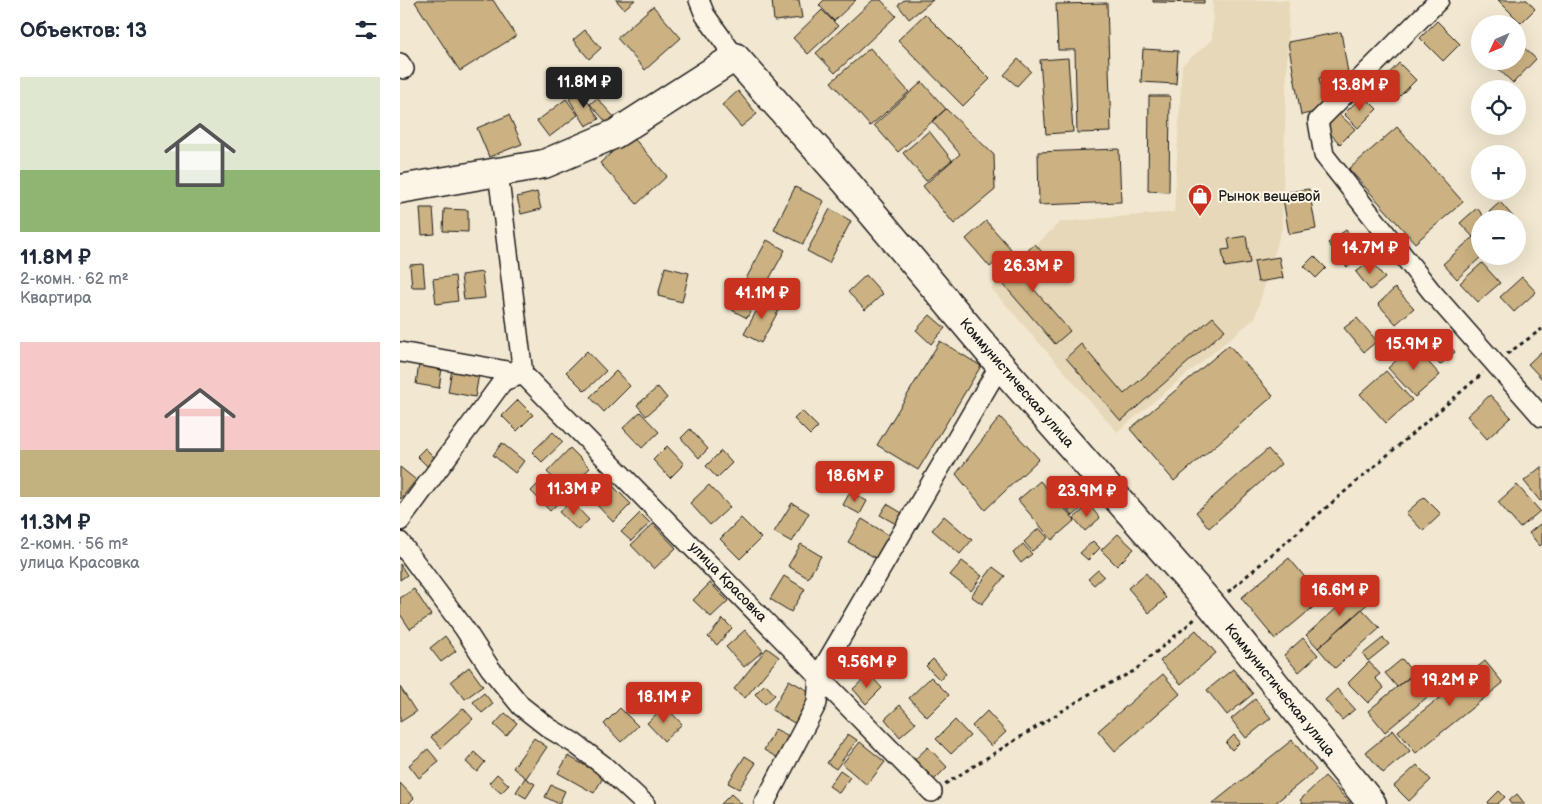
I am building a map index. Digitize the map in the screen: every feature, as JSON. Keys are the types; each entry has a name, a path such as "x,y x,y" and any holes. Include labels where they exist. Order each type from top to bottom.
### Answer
{"main road":[{"path":"400,189 544,164 615,134 735,57"},
{"name":"Коммунистическая улица","path":"735,57 846,183 1000,365 1212,606 1372,804"}],"street":[{"path":"700,0 705,15 735,57"},
{"path":"1439,0 1318,121 1324,155 1431,291 1496,362 1542,417"},
{"path":"498,172 523,374"},
{"path":"400,352 523,374"},
{"path":"764,804 817,703 819,675 1000,365"},
{"path":"400,521 503,381 523,374"},
{"name":"улица Красовка","path":"523,374 932,792"},
{"path":"400,542 464,628 490,668 521,706 549,728 603,765 645,804"}],"path":[{"path":"1496,362 1542,329"}],"shaded area":[{"name":"Рынок вещевой","path":"1213,0 1289,0 1282,228 1255,318 1117,432 991,288 1060,222 1174,212 1182,65 1212,40"}],"building":[{"path":"418,0 493,0 516,36 460,71 415,2"},
{"path":"616,0 635,0 624,9"},
{"path":"772,0 799,0 802,18 774,21"},
{"path":"824,0 856,0 834,21 819,5"},
{"path":"873,0 881,0 896,16 835,73 816,53"},
{"path":"904,0 933,0 909,19 898,5"},
{"path":"1153,0 1204,0 1204,3 1153,2"},
{"path":"1498,0 1527,0 1535,9 1526,18 1526,15 1513,15"},
{"path":"1107,3 1111,132 1077,133 1075,50 1058,50 1056,4"},
{"path":"653,6 681,38 645,70 617,38"},
{"path":"822,10 838,26 808,54 793,38"},
{"path":"925,14 990,79 963,106 898,40"},
{"path":"1437,21 1460,44 1443,61 1420,38"},
{"path":"585,30 601,48 589,59 573,40"},
{"path":"1341,32 1348,73 1319,78 1325,110 1301,115 1288,42"},
{"path":"870,48 909,92 870,126 831,82"},
{"path":"1143,49 1178,51 1176,84 1141,82"},
{"path":"1526,50 1536,59 1526,69"},
{"path":"1068,58 1073,132 1046,134 1040,60"},
{"path":"1018,59 1031,71 1017,86 1004,75"},
{"path":"1399,63 1416,80 1398,98 1381,82"},
{"path":"1499,70 1525,70 1516,80 1510,80"},
{"path":"922,82 946,109 898,152 874,125"},
{"path":"581,91 599,119 586,126 569,99"},
{"path":"738,91 757,114 741,127 722,105"},
{"path":"1363,95 1377,109 1358,128 1344,114"},
{"path":"1149,96 1170,96 1169,192 1148,191"},
{"path":"597,98 614,117 607,123 590,104"},
{"path":"566,99 578,115 549,137 537,121"},
{"path":"946,109 994,155 995,190 954,224 923,186 960,154 932,121"},
{"path":"1338,113 1355,129 1340,144 1324,127"},
{"path":"509,115 522,144 489,157 477,128"},
{"path":"1397,127 1463,202 1415,243 1349,169"},
{"path":"929,131 952,160 926,181 903,153"},
{"path":"631,135 667,176 637,204 600,163"},
{"path":"1119,149 1121,202 1039,205 1038,152"},
{"path":"795,187 824,201 803,244 774,230"},
{"path":"1309,189 1316,229 1289,234 1282,193"},
{"path":"537,192 541,209 521,214 517,197"},
{"path":"1500,202 1507,210 1491,210"},
{"path":"420,208 433,208 435,234 422,235"},
{"path":"444,209 468,210 468,232 443,231"},
{"path":"830,209 851,221 829,263 807,251"},
{"path":"1471,213 1471,235 1460,223"},
{"path":"986,221 1011,249 990,267 966,239"},
{"path":"1346,230 1364,253 1347,267 1328,243"},
{"path":"1246,236 1250,263 1225,267 1222,250 1230,249 1228,239"},
{"path":"1471,239 1472,265 1457,279 1443,264"},
{"path":"767,240 785,250 760,296 742,286"},
{"path":"1035,244 1048,259 1025,279 1070,331 1055,344 997,277"},
{"path":"1314,256 1326,268 1316,278 1304,266"},
{"path":"1279,257 1283,278 1258,282 1254,261"},
{"path":"1371,261 1385,278 1370,290 1356,272"},
{"path":"423,264 425,287 412,287 410,265"},
{"path":"1480,265 1484,265 1500,283 1478,302 1460,283"},
{"path":"665,267 689,273 682,302 658,296"},
{"path":"482,272 485,298 464,300 461,275"},
{"path":"866,275 883,294 865,310 848,292"},
{"path":"455,276 458,301 436,304 433,279"},
{"path":"1522,277 1536,292 1514,312 1500,297"},
{"path":"1395,288 1414,308 1396,324 1378,304"},
{"path":"743,289 758,296 747,318 732,310"},
{"path":"764,297 781,306 761,343 744,334"},
{"path":"930,315 945,328 931,344 916,330"},
{"path":"1213,317 1225,330 1121,421 1066,358 1081,344 1124,394"},
{"path":"1357,318 1377,341 1364,352 1344,328"},
{"path":"1439,334 1455,352 1440,365 1424,348"},
{"path":"940,341 981,366 918,470 877,445"},
{"path":"1229,345 1273,396 1174,481 1130,429"},
{"path":"1413,345 1440,375 1415,397 1388,368"},
{"path":"587,351 606,371 585,391 566,372"},
{"path":"1542,351 1542,379 1528,364"},
{"path":"419,364 442,368 439,388 416,384"},
{"path":"452,369 479,374 475,397 448,392"},
{"path":"616,371 630,386 604,412 590,397"},
{"path":"1386,371 1412,400 1386,423 1360,394"},
{"path":"658,387 667,398 646,416 637,405"},
{"path":"1490,395 1511,417 1487,439 1467,416"},
{"path":"518,400 533,415 517,431 502,416"},
{"path":"802,411 818,427 810,435 794,419"},
{"path":"640,412 659,432 642,448 623,428"},
{"path":"1000,417 1039,459 985,510 956,474"},
{"path":"690,429 708,449 699,458 681,438"},
{"path":"553,432 563,442 542,462 532,452"},
{"path":"502,443 524,461 515,473 493,455"},
{"path":"667,446 684,464 670,478 653,460"},
{"path":"425,448 436,459 428,467 417,456"},
{"path":"570,448 590,468 566,491 547,472"},
{"path":"1268,449 1281,464 1209,528 1196,512"},
{"path":"721,451 732,463 717,478 706,466"},
{"path":"1542,466 1542,500 1540,501 1524,481"},
{"path":"400,467 416,480 401,499 400,498"},
{"path":"542,480 562,499 550,511 531,491"},
{"path":"1040,481 1075,520 1052,540 1018,500"},
{"path":"612,485 631,504 613,522 594,502"},
{"path":"709,485 730,507 710,525 690,503"},
{"path":"1517,485 1540,511 1520,528 1498,502"},
{"path":"1072,490 1085,505 1073,516 1060,500"},
{"path":"850,492 867,501 860,514 843,505"},
{"path":"1424,497 1441,514 1423,531 1406,513"},
{"path":"571,501 589,520 578,530 559,512"},
{"path":"792,503 809,513 792,542 774,532"},
{"path":"887,504 902,513 896,524 880,515"},
{"path":"1089,505 1100,518 1085,531 1074,518"},
{"path":"640,513 650,523 631,541 621,532"},
{"path":"944,516 972,540 960,554 932,530"},
{"path":"741,518 761,538 740,559 720,539"},
{"path":"862,519 892,537 879,560 848,542"},
{"path":"653,524 676,548 654,569 631,545"},
{"path":"1540,524 1542,526 1542,544 1540,546 1529,533"},
{"path":"1039,528 1048,538 1032,551 1024,542"},
{"path":"1118,534 1134,549 1117,566 1101,550"},
{"path":"1093,541 1100,548 1088,560 1080,553"},
{"path":"801,544 821,556 808,578 788,566"},
{"path":"1023,544 1032,554 1021,563 1013,553"},
{"path":"1289,558 1323,599 1275,639 1241,598"},
{"path":"962,561 982,576 971,591 950,575"},
{"path":"400,564 407,575 400,580"},
{"path":"993,567 1005,576 982,604 971,596"},
{"path":"1098,570 1104,576 1094,585 1088,579"},
{"path":"1146,573 1166,598 1149,613 1128,588"},
{"path":"784,576 805,589 791,612 770,599"},
{"path":"710,583 728,601 711,617 693,600"},
{"path":"1362,586 1373,599 1318,648 1306,635"},
{"path":"414,589 431,615 410,629 400,614 400,598"},
{"path":"1362,609 1380,628 1335,668 1318,648"},
{"path":"723,619 732,628 717,645 708,637"},
{"path":"745,630 763,651 744,667 726,647"},
{"path":"1196,630 1216,653 1181,684 1160,661"},
{"path":"445,636 456,651 441,662 430,648"},
{"path":"1303,638 1318,655 1299,672 1284,655"},
{"path":"1383,638 1389,644 1368,661 1363,654"},
{"path":"767,648 779,657 745,698 734,689"},
{"path":"933,659 946,673 940,680 926,666"},
{"path":"1402,659 1414,674 1397,687 1385,673"},
{"path":"1485,661 1503,683 1416,753 1398,731"},
{"path":"1369,662 1380,674 1375,678 1384,688 1368,703 1348,683"},
{"path":"469,667 483,686 465,699 451,681"},
{"path":"1233,669 1253,694 1227,715 1207,690"},
{"path":"1414,673 1431,694 1385,732 1368,711"},
{"path":"869,674 882,688 866,704 853,689"},
{"path":"1163,674 1180,694 1115,751 1098,731"},
{"path":"931,677 949,695 927,717 909,698"},
{"path":"789,680 814,694 796,724 772,710"},
{"path":"765,684 775,695 765,704 755,694"},
{"path":"400,687 416,712 400,722"},
{"path":"1337,689 1355,709 1342,720 1325,700"},
{"path":"484,693 493,704 482,713 473,702"},
{"path":"1255,699 1271,718 1246,738 1231,719"},
{"path":"900,705 916,723 900,737 885,719"},
{"path":"665,706 682,724 664,741 647,723"},
{"path":"463,708 473,719 441,748 431,737"},
{"path":"620,708 638,726 621,742 604,724"},
{"path":"987,711 1006,732 991,746 972,726"},
{"path":"505,713 517,723 506,736 494,725"},
{"path":"955,720 970,736 951,754 936,739"},
{"path":"775,729 791,737 780,759 764,750"},
{"path":"1393,730 1410,751 1383,773 1366,752"},
{"path":"848,734 857,740 836,769 827,763"},
{"path":"1234,735 1240,742 1232,750 1226,743"},
{"path":"534,738 547,747 526,778 513,768"},
{"path":"1292,740 1316,770 1274,804 1212,804"},
{"path":"860,742 885,762 867,785 842,764"},
{"path":"928,747 947,767 932,782 912,762"},
{"path":"428,749 439,762 419,778 409,765"},
{"path":"474,752 485,762 477,772 466,762"},
{"path":"568,756 604,776 594,793 558,773"},
{"path":"745,756 756,763 739,789 728,783"},
{"path":"1417,765 1431,780 1409,801 1394,786"},
{"path":"840,770 850,777 839,793 829,786"},
{"path":"497,774 509,785 501,793 489,783"},
{"path":"1325,776 1351,804 1303,804 1300,800"},
{"path":"525,778 535,784 526,798 516,792"},
{"path":"400,783 414,798 408,804 400,804"},
{"path":"551,785 565,791 559,804 545,797"},
{"path":"1499,791 1505,797 1497,804 1489,804 1488,802"},
{"path":"731,794 742,804 721,804"},
{"path":"1517,794 1525,804 1511,804 1509,801"}],"place":[{"name":"Рынок вещевой","path":"1200,217"}]}
